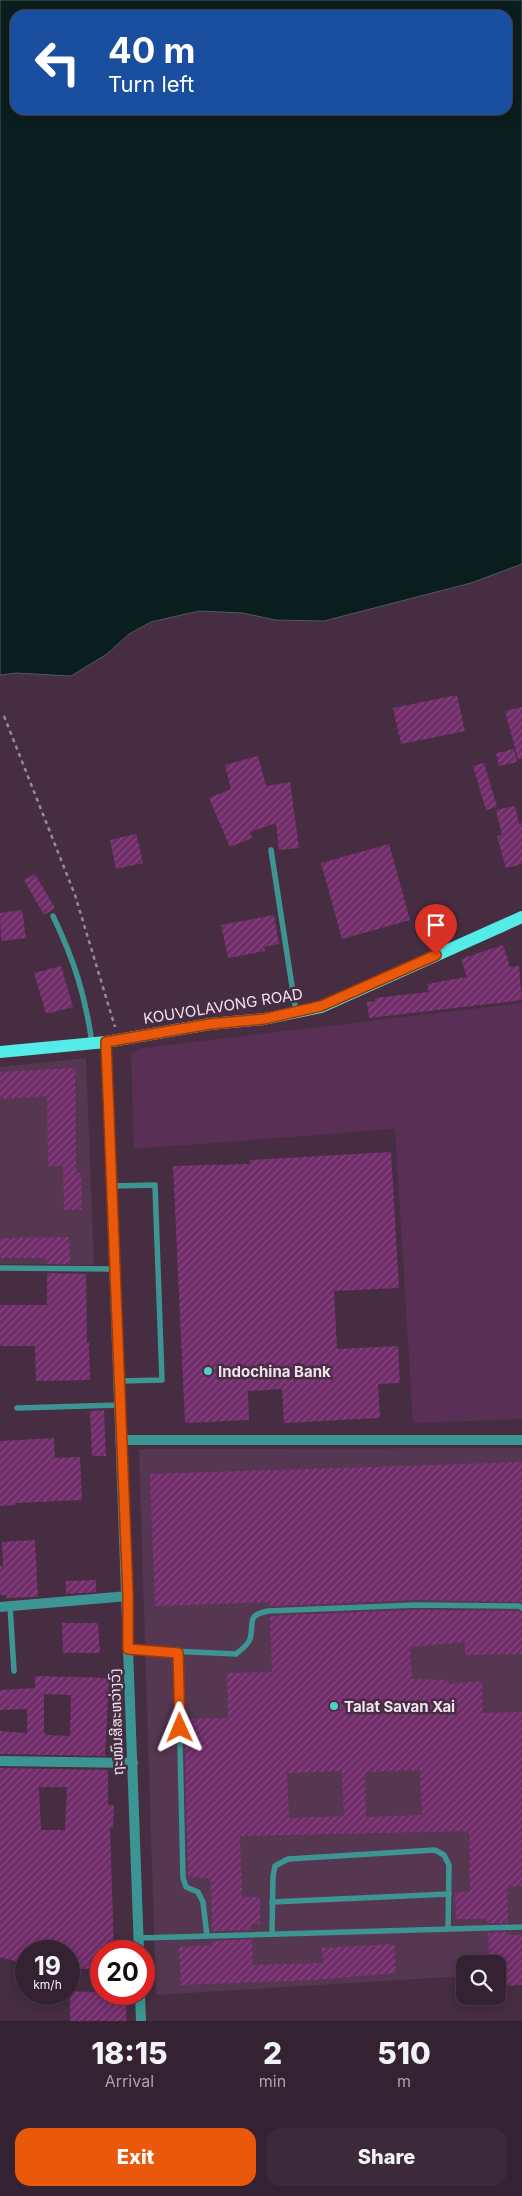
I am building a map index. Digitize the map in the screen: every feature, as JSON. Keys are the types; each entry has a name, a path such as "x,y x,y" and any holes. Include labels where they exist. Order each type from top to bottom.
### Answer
{"main road":[{"name":"KOUVOLAVONG ROAD","path":"0,1052 112,1041 210,1024 264,1019 321,1006 522,917"}],"street":[{"name":"ຖະໜົນສີສະຫວ່າງວົງ","path":"112,1041 115,1269 139,1938"},
{"path":"122,1440 522,1440"},
{"path":"5,1606 128,1596"},
{"path":"0,1760 133,1764"},
{"path":"140,2005 140,2021"}],"lane":[{"path":"271,850 296,1012"},
{"path":"53,916 73,957 87,1006 92,1043"},
{"path":"113,1186 155,1185 162,1380 119,1382"},
{"path":"0,1268 115,1269"},
{"path":"17,1408 120,1405"},
{"path":"128,1649 178,1653 236,1654 250,1640 252,1620 256,1614 268,1611 415,1605 519,1606 522,1608"},
{"path":"5,1606 14,1671"},
{"path":"178,1653 183,1878 186,1887 198,1892 203,1902 207,1936"},
{"path":"272,1933 275,1866 288,1859 434,1850 444,1855 449,1866 448,1928"},
{"path":"272,1902 449,1894"},
{"path":"139,1938 522,1926"}],"path":[{"path":"4,716 76,895 112,1041"}],"shaded area":[{"path":"0,0 522,0 522,564 471,583 324,621 275,620 243,613 199,611 151,622 129,634 107,654 71,676 16,673 0,675"},
{"path":"522,1003 522,1419 413,1423 395,1129 134,1149 131,1054 143,1048"},
{"path":"86,1058 94,1265 0,1264 0,1067"},
{"name":"Talat Savan Xai","path":"522,1448 522,1972 506,1973 506,1955 456,1955 456,1977 156,1995 139,1449"}],"building":[{"path":"457,695 465,731 401,744 393,708"},
{"path":"522,707 522,759 518,759 505,711"},
{"path":"514,749 517,762 499,766 496,753"},
{"path":"258,756 266,786 290,782 299,848 279,850 276,823 250,832 252,838 230,847 209,798 231,789 225,765"},
{"path":"484,763 497,807 486,810 473,766"},
{"path":"515,806 519,824 522,823 522,864 506,868 497,836 502,835 496,810"},
{"path":"136,834 143,863 116,869 110,840"},
{"path":"389,844 410,920 342,939 321,863"},
{"path":"35,874 55,908 44,915 24,880"},
{"path":"22,910 26,938 1,941 0,913"},
{"path":"274,915 279,944 264,947 265,951 228,958 221,925"},
{"path":"503,945 510,967 519,966 522,1000 369,1018 367,1002 376,1001 375,998 429,992 427,984 467,977 461,959"},
{"path":"61,966 73,1007 46,1014 34,973"},
{"path":"75,1068 76,1173 81,1173 82,1210 64,1210 63,1166 48,1166 47,1096 0,1099 0,1072"},
{"path":"391,1152 399,1288 334,1291 337,1349 398,1346 400,1383 378,1384 380,1418 284,1423 282,1389 248,1391 249,1420 185,1423 173,1166 250,1164 250,1160"},
{"path":"69,1237 70,1264 46,1264 46,1258 0,1258 0,1238"},
{"path":"47,1273 86,1274 87,1343 89,1343 90,1380 36,1381 35,1346 0,1346 0,1305 47,1305"},
{"path":"104,1410 106,1456 92,1456 90,1411"},
{"path":"54,1438 55,1458 80,1457 82,1500 16,1503 16,1505 0,1506 0,1441"},
{"path":"522,1462 522,1602 415,1600 270,1606 270,1602 155,1606 150,1474"},
{"path":"35,1540 38,1597 6,1598 6,1595 0,1595 0,1566 3,1566 2,1542"},
{"path":"96,1580 96,1592 66,1594 66,1581"},
{"path":"415,1610 518,1611 522,1613 522,1654 465,1655 465,1642 410,1647 412,1679 447,1680 448,1684 482,1681 483,1713 522,1712 522,1886 507,1887 508,1923 487,1923 487,1919 456,1919 455,1892 470,1892 469,1831 240,1836 242,1897 260,1897 260,1924 251,1924 252,1930 212,1931 211,1878 188,1877 184,1719 228,1718 227,1673 272,1672 270,1616","holes":["420,1770 422,1815 366,1817 365,1772","342,1771 344,1816 289,1818 287,1773"]},
{"path":"62,1623 98,1623 100,1653 63,1653"},
{"path":"35,1676 109,1678 105,1756 0,1754 0,1731 27,1733 27,1709 0,1710 0,1690 35,1688","holes":["44,1694 71,1695 70,1736 47,1735 44,1733"]},
{"path":"0,1768 108,1770 108,1805 114,1805 113,1828 110,1828 114,1940 90,1940 90,1969 80,1969 80,1940 15,1940 15,1961 0,1957","holes":["39,1787 67,1787 65,1830 41,1830"]},
{"path":"508,1932 508,1935 522,1935 522,1985 506,1986 506,1955 489,1955 488,1933"},
{"path":"252,1939 253,1965 323,1963 322,1948 394,1944 396,1973 313,1980 181,1985 179,1947 212,1945 212,1941"},
{"path":"80,1992 90,1992 90,2005 127,2005 126,2021 70,2021 70,2005 80,2005"}],"place":[{"name":"Indochina Bank","path":"208,1371"},
{"name":"Talat Savan Xai","path":"334,1706"}],"route":[{"path":"180,1728 178,1653 128,1649 128,1596 106,1042 210,1024 264,1019 321,1006 436,955"}]}
